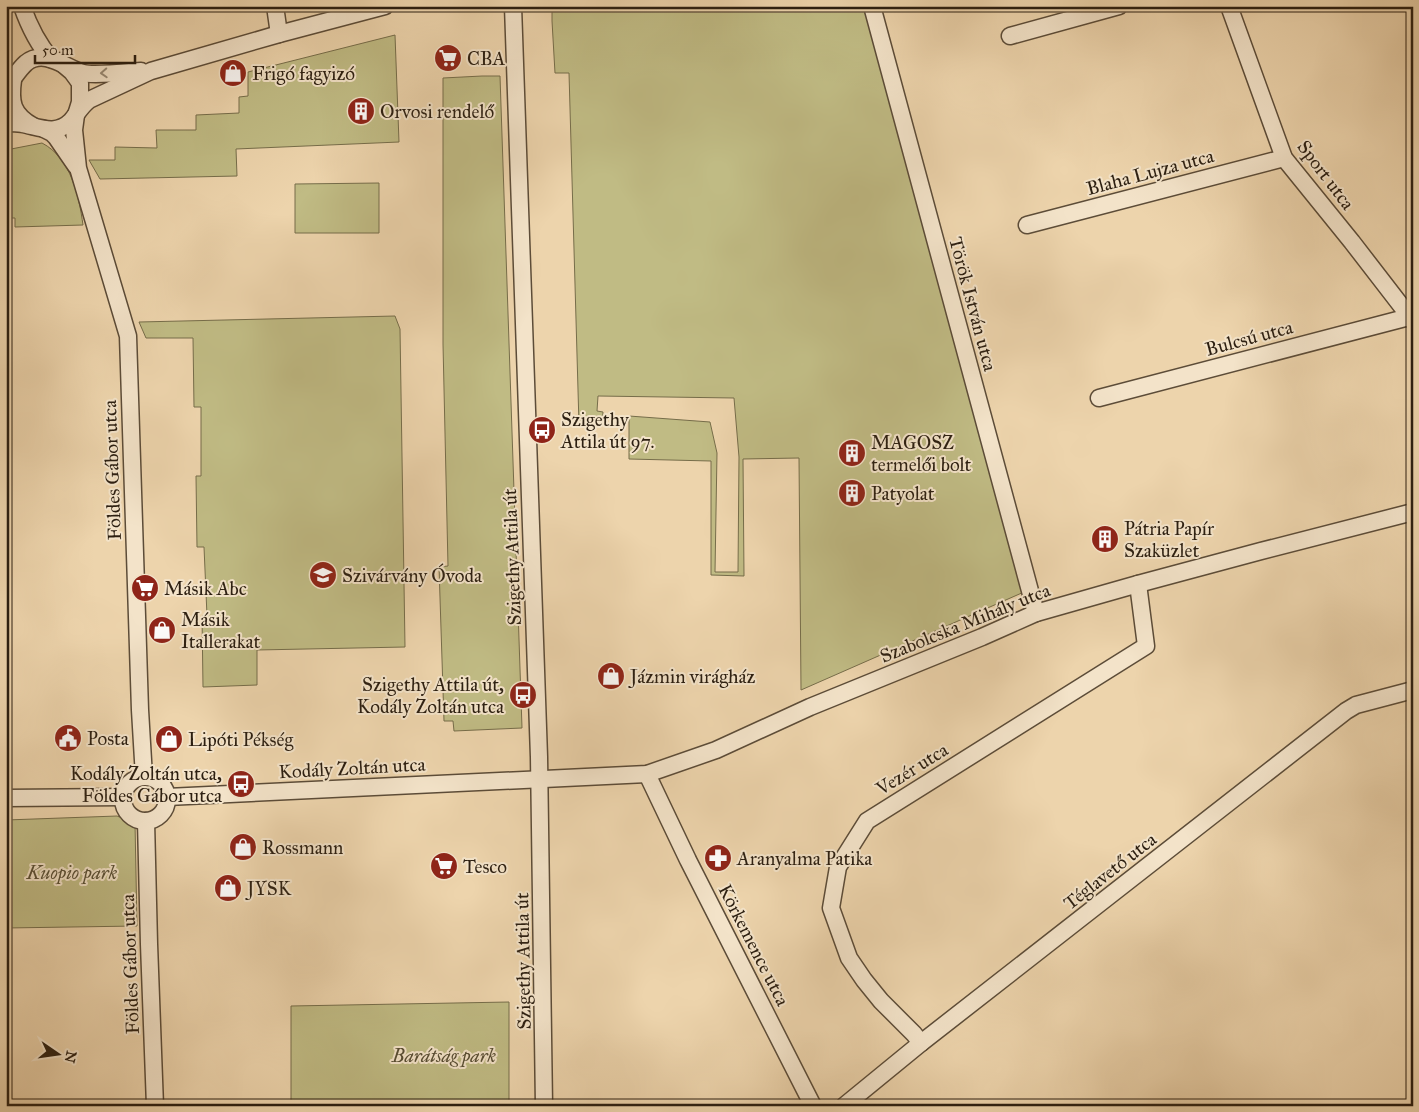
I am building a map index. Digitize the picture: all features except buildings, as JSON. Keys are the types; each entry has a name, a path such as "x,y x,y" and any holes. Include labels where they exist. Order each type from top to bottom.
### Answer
{"street":[{"path":"22,6 34,37 40,46 72,72 80,82 80,102 76,114"},
{"path":"22,6 29,37 26,63 10,84 11,95 15,110 24,121 39,128"},
{"path":"275,6 279,34"},
{"path":"6,123 22,124 50,130 62,127 70,122 88,100 151,71 385,6"},
{"name":"Szigethy Attila út","path":"513,6 539,780 544,1106"},
{"name":"Török István utca","path":"872,6 1036,613"},
{"path":"1010,36 1119,6"},
{"name":"Sport utca","path":"1229,6 1284,158 1411,319"},
{"path":"26,63 42,58 55,60 85,74 151,71"},
{"name":"Földes Gábor utca","path":"76,114 74,130 78,168 128,336 140,710 144,777"},
{"name":"Földes Gábor utca","path":"39,128 52,133 56,137 78,168"},
{"name":"Blaha Lujza utca","path":"1027,225 1284,158"},
{"name":"Bulcsú utca","path":"1099,398 1411,319"},
{"name":"Szabolcska Mihály utca","path":"539,780 647,774 716,750 810,707 973,641 1036,613 1138,584 1413,512"},
{"name":"Vezér utca","path":"921,1043 884,1005 849,958 831,908 838,867 867,821 1146,646 1138,584"},
{"name":"Téglavető utca","path":"844,1106 921,1043 1346,711 1356,705 1413,690"},
{"name":"Körkemence utca","path":"647,774 813,1106"},
{"path":"144,777 160,782 168,797 166,807 162,813 146,821 130,815 124,806 123,797 134,780 144,777"},
{"name":"Kodály Zoltán utca","path":"168,797 539,780"},
{"path":"6,798 123,797"},
{"name":"Földes Gábor utca","path":"146,821 155,1106"}],"green space":[{"path":"552,6 864,6 1024,592 801,690 799,458 743,459 744,576 711,575 711,461 629,459 629,416 710,422 717,453 715,572 738,572 739,457 734,398 598,396 597,411 603,412 602,424 579,425 569,73 555,73"},
{"path":"395,35 399,142 236,149 237,176 100,179 89,160 115,160 115,147 157,148 156,130 196,130 196,115 239,113 239,97 248,96 248,72"},
{"path":"500,76 522,728 454,731 453,721 444,721 439,567 448,566 443,344 443,78"},
{"path":"42,143 60,158 67,168 76,190 83,225 15,227 15,218 6,218 6,150"},
{"path":"379,183 379,233 295,233 295,184"},
{"path":"395,316 400,329 405,647 257,650 257,685 203,687 202,616 207,616 204,547 197,547 196,476 201,476 201,407 194,407 193,338 146,338 139,322"},
{"name":"Kuopio park","path":"117,816 135,823 137,926 6,928 6,820"},
{"name":"Barátság park","path":"509,1002 509,1106 291,1106 291,1006"}],"place":[{"name":"CBA","path":"448,58"},
{"name":"Frigó fagyizó","path":"233,73"},
{"name":"Orvosi rendelő","path":"361,111"},
{"name":"Szigethy Attila út 97.","path":"542,430"},
{"name":"MAGOSZ termelői bolt","path":"852,453"},
{"name":"Patyolat","path":"852,493"},
{"name":"Pátria Papír Szaküzlet","path":"1105,539"},
{"name":"Szivárvány Óvoda","path":"323,575"},
{"name":"Másik Abc","path":"145,588"},
{"name":"Másik Itallerakat","path":"162,630"},
{"name":"Jázmin virágház","path":"611,676"},
{"name":"Szigethy Attila út, Kodály Zoltán utca","path":"523,695"},
{"name":"Posta","path":"68,738"},
{"name":"Lipóti Pékség","path":"169,739"},
{"name":"Kodály Zoltán utca, Földes Gábor utca","path":"241,784"},
{"name":"Rossmann","path":"243,847"},
{"name":"Aranyalma Patika","path":"718,858"},
{"name":"Tesco","path":"444,866"},
{"name":"JYSK","path":"228,888"}]}
